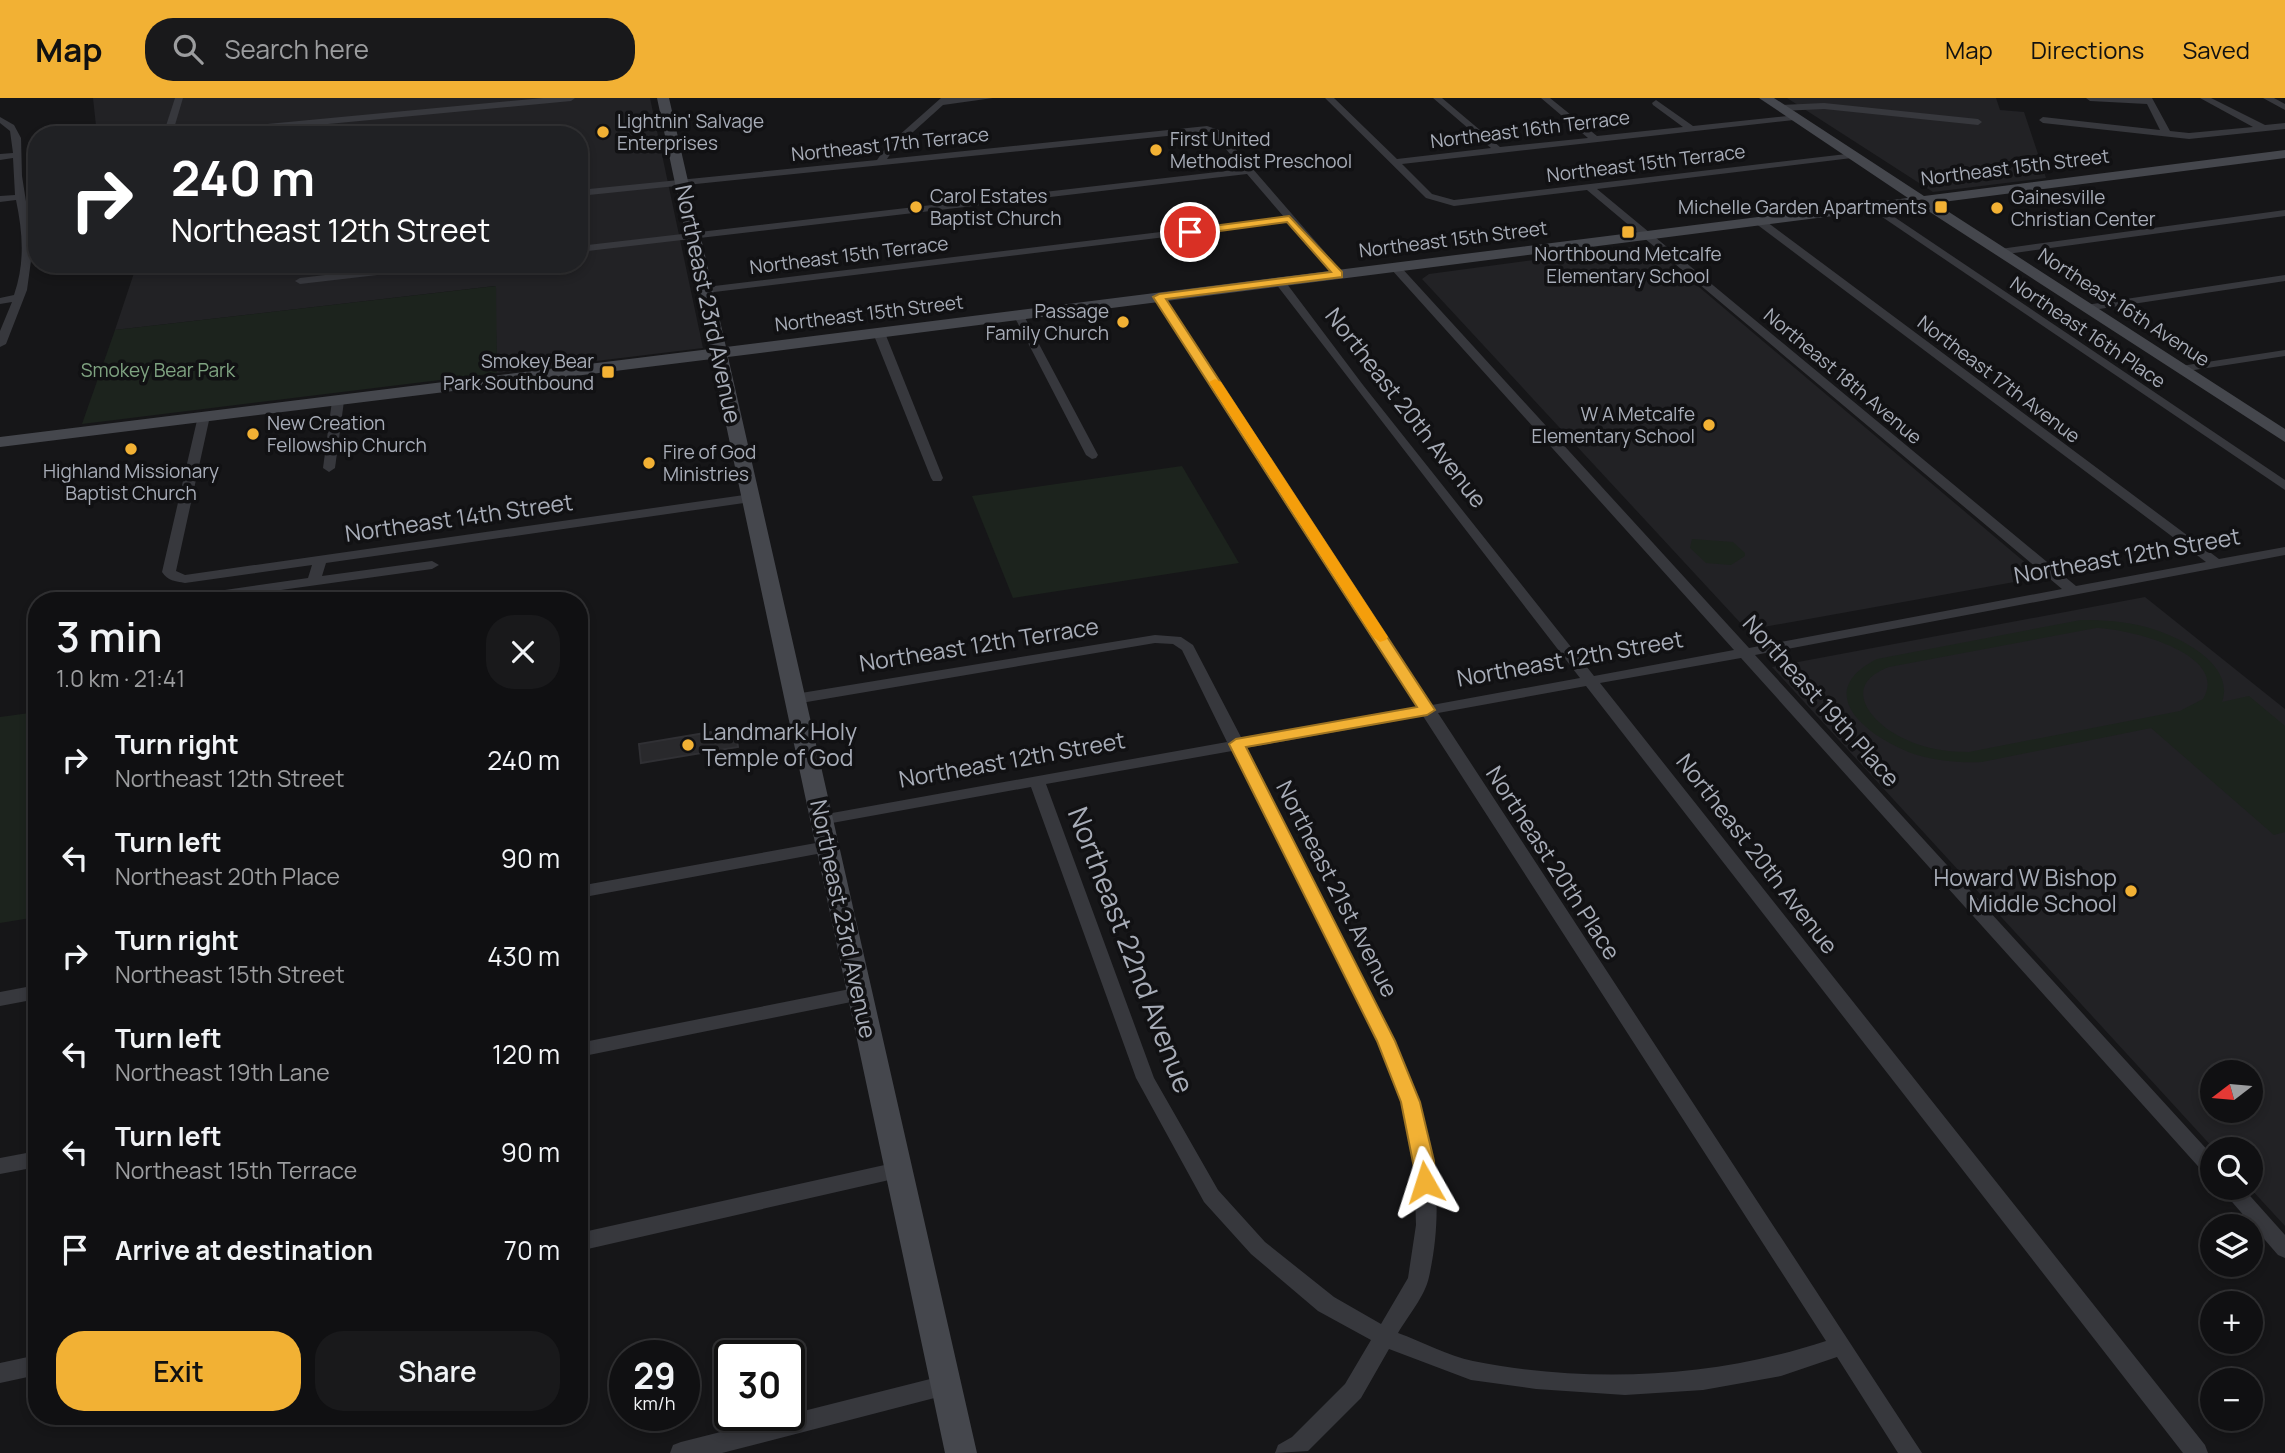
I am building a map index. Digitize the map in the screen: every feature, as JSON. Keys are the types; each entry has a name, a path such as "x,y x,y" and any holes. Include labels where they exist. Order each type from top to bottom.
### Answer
{"street":[{"path":"170,126 179,98"},
{"path":"276,126 571,98"},
{"name":"Northeast 23rd Avenue","path":"663,98 961,1453"},
{"path":"880,162 890,148 943,100 989,98"},
{"path":"1329,98 1395,162"},
{"path":"1437,98 1499,150"},
{"path":"1545,98 1595,139"},
{"name":"Northeast 16th Avenue","path":"1765,98 2285,438"},
{"path":"2090,98 2148,100 2166,134"},
{"path":"2204,98 2265,129"},
{"path":"2267,98 2285,107"},
{"path":"1656,103 1690,128"},
{"path":"1781,108 1824,106 1978,122"},
{"name":"Northeast 16th Terrace","path":"1395,162 1794,117"},
{"path":"0,120 10,125 15,132 20,197 28,235 28,257 18,298 0,344"},
{"path":"2043,120 2205,136 2285,126"},
{"name":"Northeast 17th Terrace","path":"588,192 1204,129 1216,132 1248,171"},
{"name":"Northeast 15th Street","path":"0,442 719,354 2285,154"},
{"path":"0,157 18,155"},
{"name":"Northeast 15th Terrace","path":"1395,162 1429,195 1444,202 1468,202 1852,155"},
{"path":"588,247 1248,171 1339,274"},
{"name":"Northeast 18th Avenue","path":"1590,188 2073,591"},
{"path":"0,199 20,197"},
{"name":"Northeast 16th Place","path":"1872,206 2285,486"},
{"path":"2000,252 2285,213"},
{"name":"Northeast 15th Terrace","path":"706,290 1289,219"},
{"name":"Northeast 17th Avenue","path":"1759,221 2217,564"},
{"name":"Northeast 19th Place","path":"1395,267 2200,1155"},
{"path":"300,281 369,273"},
{"path":"2086,308 2285,278"},
{"name":"Northeast 20th Avenue","path":"1280,282 1359,387 2197,1453"},
{"name":"Northeast 20th Place","path":"1159,297 1911,1453"},
{"path":"0,300 18,298"},
{"path":"1018,314 1092,455"},
{"path":"879,333 937,478"},
{"path":"2181,369 2285,354"},
{"path":"329,468 338,401"},
{"name":"Northeast 14th Street","path":"204,416 169,572 174,578 185,579 751,498"},
{"name":"Northeast 12th Street","path":"821,820 1744,653 2285,551"},
{"path":"314,581 320,560"},
{"path":"237,592 432,565"},
{"name":"Northeast 12th Terrace","path":"795,699 1141,641 1171,640"},
{"name":"Northeast 21st Avenue","path":"1171,640 1188,648 1354,974 1411,1102 1424,1161 1426,1225 1418,1280 1353,1391 1300,1444 1286,1453"},
{"name":"Northeast 22nd Avenue","path":"1037,781 1145,1078 1212,1196 1258,1248 1317,1296 1386,1338 1471,1370 1536,1379 1625,1385 1703,1380 1780,1366 1842,1346"},
{"path":"588,890 827,846"},
{"path":"0,999 28,994"},
{"path":"588,1048 860,994"},
{"path":"0,1166 28,1161"},
{"path":"588,1240 898,1170"},
{"path":"2241,1200 2285,1249"},
{"path":"0,1373 28,1367"},
{"path":"681,1453 946,1385"}],"shaded area":[{"path":"93,98 650,98 703,348 497,373 495,286 115,330 134,273 588,273 588,126 96,126"},
{"path":"1787,98 1996,98 2000,110 2024,112 2046,178 1933,192"},
{"name":"W A Metcalfe Elementary School","path":"1639,246 1654,249 2034,570 2031,579 1747,630 1422,279 1429,274"},
{"name":"Howard W Bishop Middle School","path":"2145,597 2285,709 2285,1226 2261,1200 2263,1137 2203,1137 1772,667"}],"green space":[{"name":"Smokey Bear Park","path":"496,286 497,373 82,424 115,330"},
{"path":"1182,466 1239,563 1013,598 972,496"},
{"path":"1692,539 1733,542 1745,556 1731,565 1706,563 1690,548"},
{"path":"2081,620 2130,623 2158,631 2187,644 2212,663 2224,688 2222,702 2249,696 2285,726 2285,832 2274,835 2151,728 1982,762 1933,759 1900,748 1866,727 1847,701 1848,687 1857,673 1877,659","holes":["2096,628 2150,638 2189,656 2202,668 2208,683 2203,699 2180,711 1969,752 1936,749 1905,739 1882,725 1866,705 1863,694 1865,684 1874,675 1889,667"]},
{"path":"28,713 28,918 0,923 0,717"}],"building":[{"name":"Landmark Holy Temple of God","path":"735,728 738,747 641,763 639,744"}],"slow traffic":[{"path":"1215,382 1380,637"}],"place":[{"name":"Lightnin' Salvage Enterprises","path":"603,132"},
{"name":"First United Methodist Preschool","path":"1156,150"},
{"name":"Carol Estates Baptist Church","path":"916,207"},
{"name":"Michelle Garden Apartments","path":"1941,207"},
{"name":"Gainesville Christian Center","path":"1997,208"},
{"name":"Northbound Metcalfe Elementary School","path":"1628,232"},
{"name":"Passage Family Church","path":"1123,322"},
{"name":"Smokey Bear Park Southbound","path":"608,372"},
{"name":"W A Metcalfe Elementary School","path":"1709,425"},
{"name":"New Creation Fellowship Church","path":"253,434"},
{"name":"Highland Missionary Baptist Church","path":"131,449"},
{"name":"Fire of God Ministries","path":"649,463"},
{"name":"Landmark Holy Temple of God","path":"688,745"},
{"name":"Howard W Bishop Middle School","path":"2131,891"}],"route":[{"path":"1190,232 1289,219 1339,274 1159,297 1427,710 1236,744 1349,963 1386,1041 1411,1102 1424,1161 1425,1182"}]}
